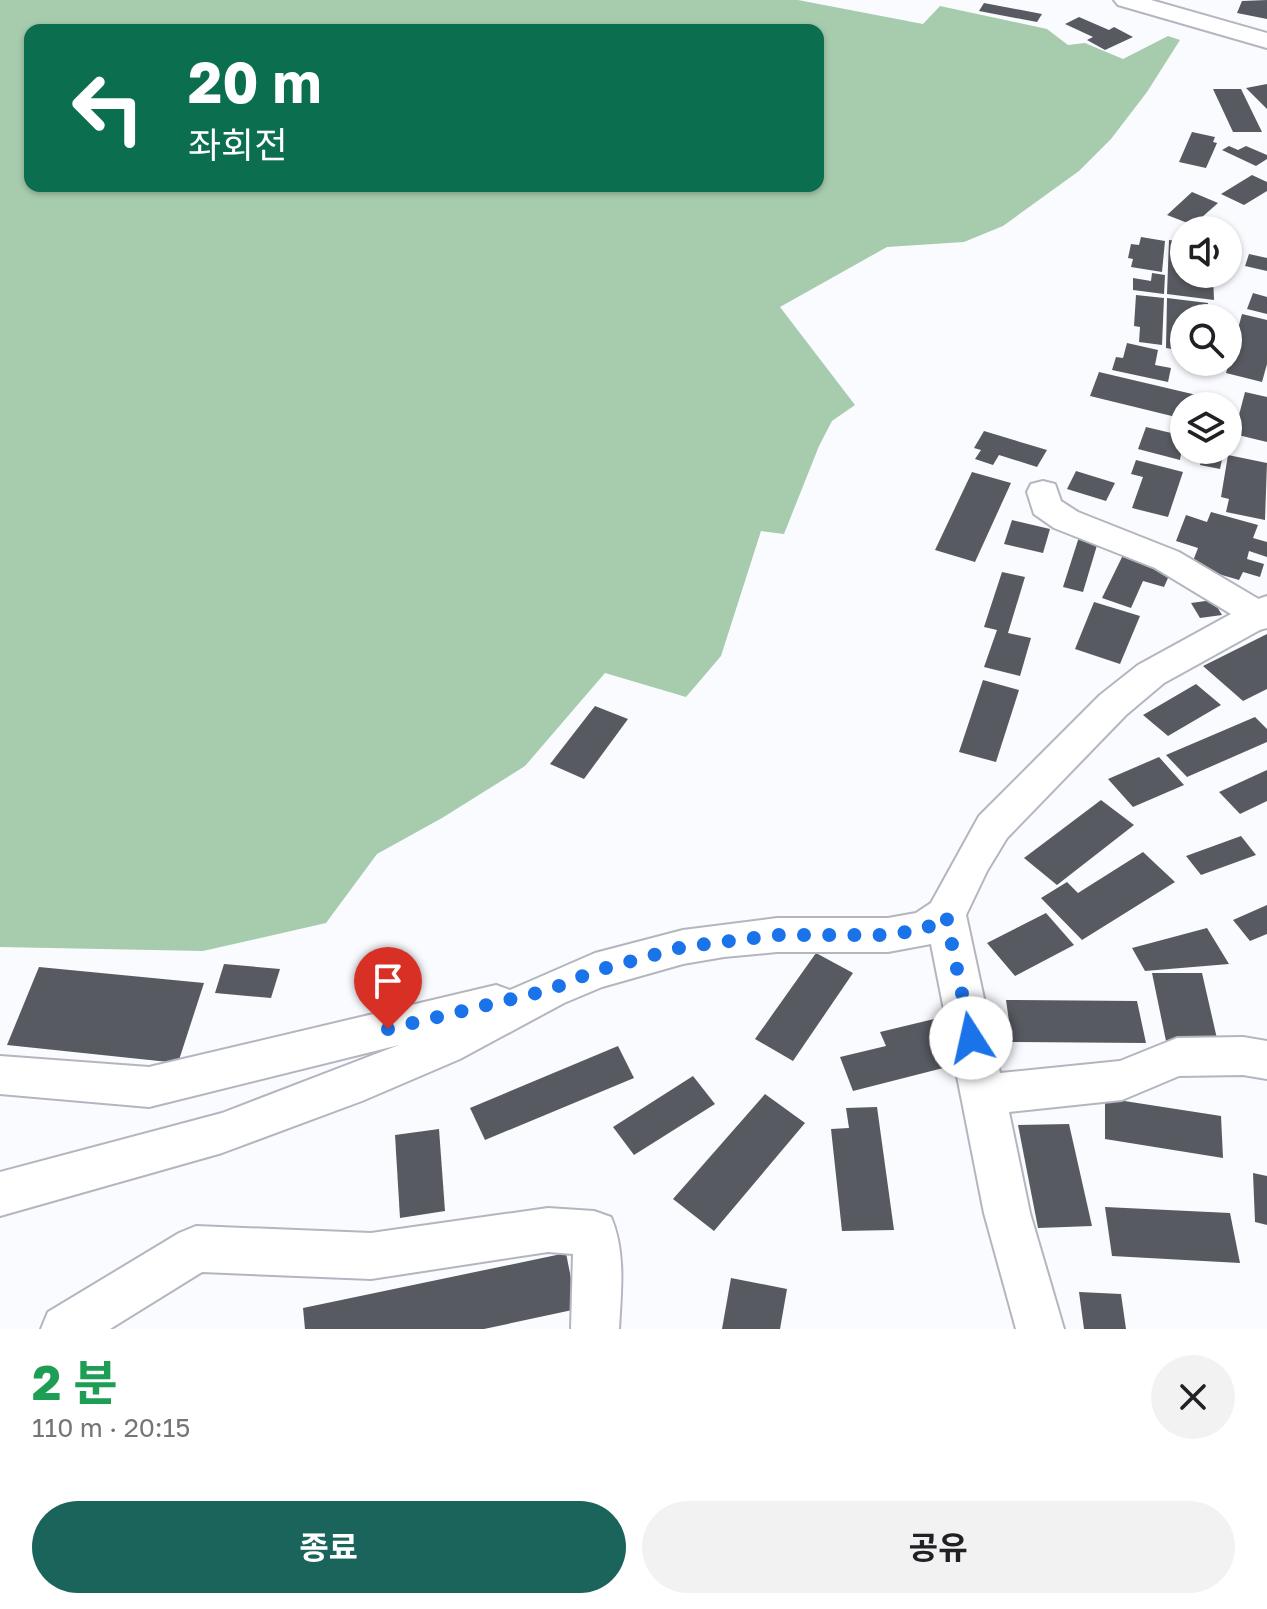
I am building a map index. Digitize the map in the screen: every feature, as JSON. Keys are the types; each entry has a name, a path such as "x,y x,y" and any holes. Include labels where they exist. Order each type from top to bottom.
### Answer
{"street":[{"path":"1126,0 1267,41"},
{"path":"1043,492 1046,506 1066,520 1167,560 1263,613"},
{"path":"0,1194 236,1128 445,1046 549,990 595,971 683,947 777,935 888,935 925,929 946,915 971,863 993,827 1113,705 1151,674 1263,613"},
{"path":"946,915 1007,1213 1040,1329"},
{"path":"0,1075 149,1087 549,990"},
{"path":"981,1095 1122,1080 1177,1057 1243,1056 1267,1060"},
{"path":"65,1329 196,1249 371,1256 548,1230 594,1233 598,1271 595,1329"}],"green space":[{"path":"0,0 798,0 923,24 940,6 1047,29 1068,45 1085,43 1123,59 1168,36 1180,40 1147,92 1111,139 1079,171 1003,226 964,242 887,247 780,307 855,405 832,421 784,534 761,531 721,656 686,697 605,673 525,766 377,854 326,923 203,951 0,947"}],"building":[{"path":"1267,0 1267,19 1237,13 1242,1"},
{"path":"984,3 1042,14 1037,22 979,11"},
{"path":"1079,17 1109,30 1114,27 1133,37 1105,50 1087,40 1093,37 1065,24"},
{"path":"1267,84 1267,109 1246,88"},
{"path":"1213,89 1241,89 1262,132 1233,132"},
{"path":"1192,132 1215,137 1213,142 1217,143 1206,168 1179,162"},
{"path":"1229,146 1238,150 1246,146 1267,155 1267,159 1256,166 1222,150"},
{"path":"1252,175 1267,182 1267,191 1244,205 1221,194"},
{"path":"1192,192 1218,203 1203,216 1167,215"},
{"path":"1141,237 1165,241 1162,272 1131,267 1133,259 1128,258 1131,244 1139,245"},
{"path":"1169,240 1170,288 1214,288 1214,300 1167,294"},
{"path":"1249,254 1267,258 1267,271 1245,266"},
{"path":"1152,273 1165,275 1164,294 1133,290 1133,278 1151,281"},
{"path":"1253,293 1267,297 1267,314 1247,309"},
{"path":"1136,295 1164,298 1162,345 1139,342 1140,327 1134,326"},
{"path":"1167,298 1208,303 1170,304 1170,349 1166,348"},
{"path":"1242,314 1267,320 1267,364 1262,382 1238,376 1242,376"},
{"path":"1127,343 1158,350 1155,365 1170,368 1168,382 1112,370 1116,357 1123,358"},
{"path":"1099,372 1184,392 1170,392 1170,416 1090,396"},
{"path":"1245,392 1267,397 1267,442 1242,436"},
{"path":"1146,427 1170,433 1170,457 1138,449"},
{"path":"984,431 1047,450 1037,467 999,455 993,465 975,459 981,450 974,448"},
{"path":"1242,458 1267,463 1265,520 1226,512 1229,499 1221,497 1226,464 1242,464"},
{"path":"1136,460 1183,472 1168,517 1132,508 1143,477 1131,474"},
{"path":"1200,464 1221,464 1220,469"},
{"path":"1076,471 1115,483 1106,501 1067,489"},
{"path":"972,472 1011,483 975,562 935,550"},
{"path":"1211,512 1258,525 1253,538 1267,542 1267,557 1249,551 1247,559 1264,564 1260,577 1243,572 1239,580 1191,566 1198,548 1176,541 1186,515 1207,522"},
{"path":"1012,520 1050,529 1043,553 1004,544"},
{"path":"1079,537 1098,542 1083,592 1063,587"},
{"path":"1124,553 1172,569 1164,587 1143,581 1131,608 1102,598"},
{"path":"1002,572 1025,577 1008,633 1031,638 1020,676 984,667 997,630 984,627"},
{"path":"1213,600 1222,615 1200,618 1191,603"},
{"path":"1094,602 1140,616 1120,664 1075,649"},
{"path":"1267,634 1267,689 1243,701 1203,666"},
{"path":"983,680 1019,690 996,762 959,752"},
{"path":"1196,684 1221,705 1168,736 1143,715"},
{"path":"595,706 628,719 584,779 550,764"},
{"path":"1255,717 1267,729 1267,742 1187,777 1166,755"},
{"path":"1159,757 1184,785 1133,807 1108,779"},
{"path":"1267,770 1267,801 1240,814 1219,792"},
{"path":"1101,800 1134,825 1057,885 1024,858"},
{"path":"1241,836 1256,855 1201,875 1186,856"},
{"path":"1143,852 1175,882 1082,940 1041,898 1067,882 1078,893"},
{"path":"1267,905 1267,934 1250,941 1233,920"},
{"path":"1046,913 1074,945 1015,976 987,943"},
{"path":"1207,928 1229,964 1145,971 1132,948"},
{"path":"816,953 853,973 793,1061 755,1039"},
{"path":"224,964 280,969 271,998 215,993"},
{"path":"39,967 204,983 178,1063 7,1045"},
{"path":"1152,973 1202,973 1218,1043 1166,1041"},
{"path":"1006,1000 1137,1001 1146,1043 1012,1042"},
{"path":"934,1019 955,1065 853,1091 840,1057 886,1046 880,1032"},
{"path":"618,1046 634,1078 485,1140 470,1108"},
{"path":"693,1076 715,1104 634,1155 613,1127"},
{"path":"765,1094 805,1123 714,1231 673,1199"},
{"path":"1105,1098 1221,1116 1223,1158 1105,1139"},
{"path":"877,1107 894,1230 842,1231 831,1129 849,1128 846,1108"},
{"path":"1069,1124 1092,1226 1038,1228 1018,1125"},
{"path":"439,1129 445,1211 400,1218 395,1135"},
{"path":"1253,1173 1267,1176 1267,1225 1255,1222"},
{"path":"1105,1207 1230,1213 1240,1263 1112,1256"},
{"path":"566,1253 577,1309 484,1329 305,1329 303,1308"},
{"path":"731,1278 787,1289 780,1329 722,1329"},
{"path":"1079,1292 1121,1294 1126,1329 1084,1329"}],"route":[{"path":"388,1029 549,990 595,971 683,947 777,935 888,935 925,929 946,915 971,1038"}]}
